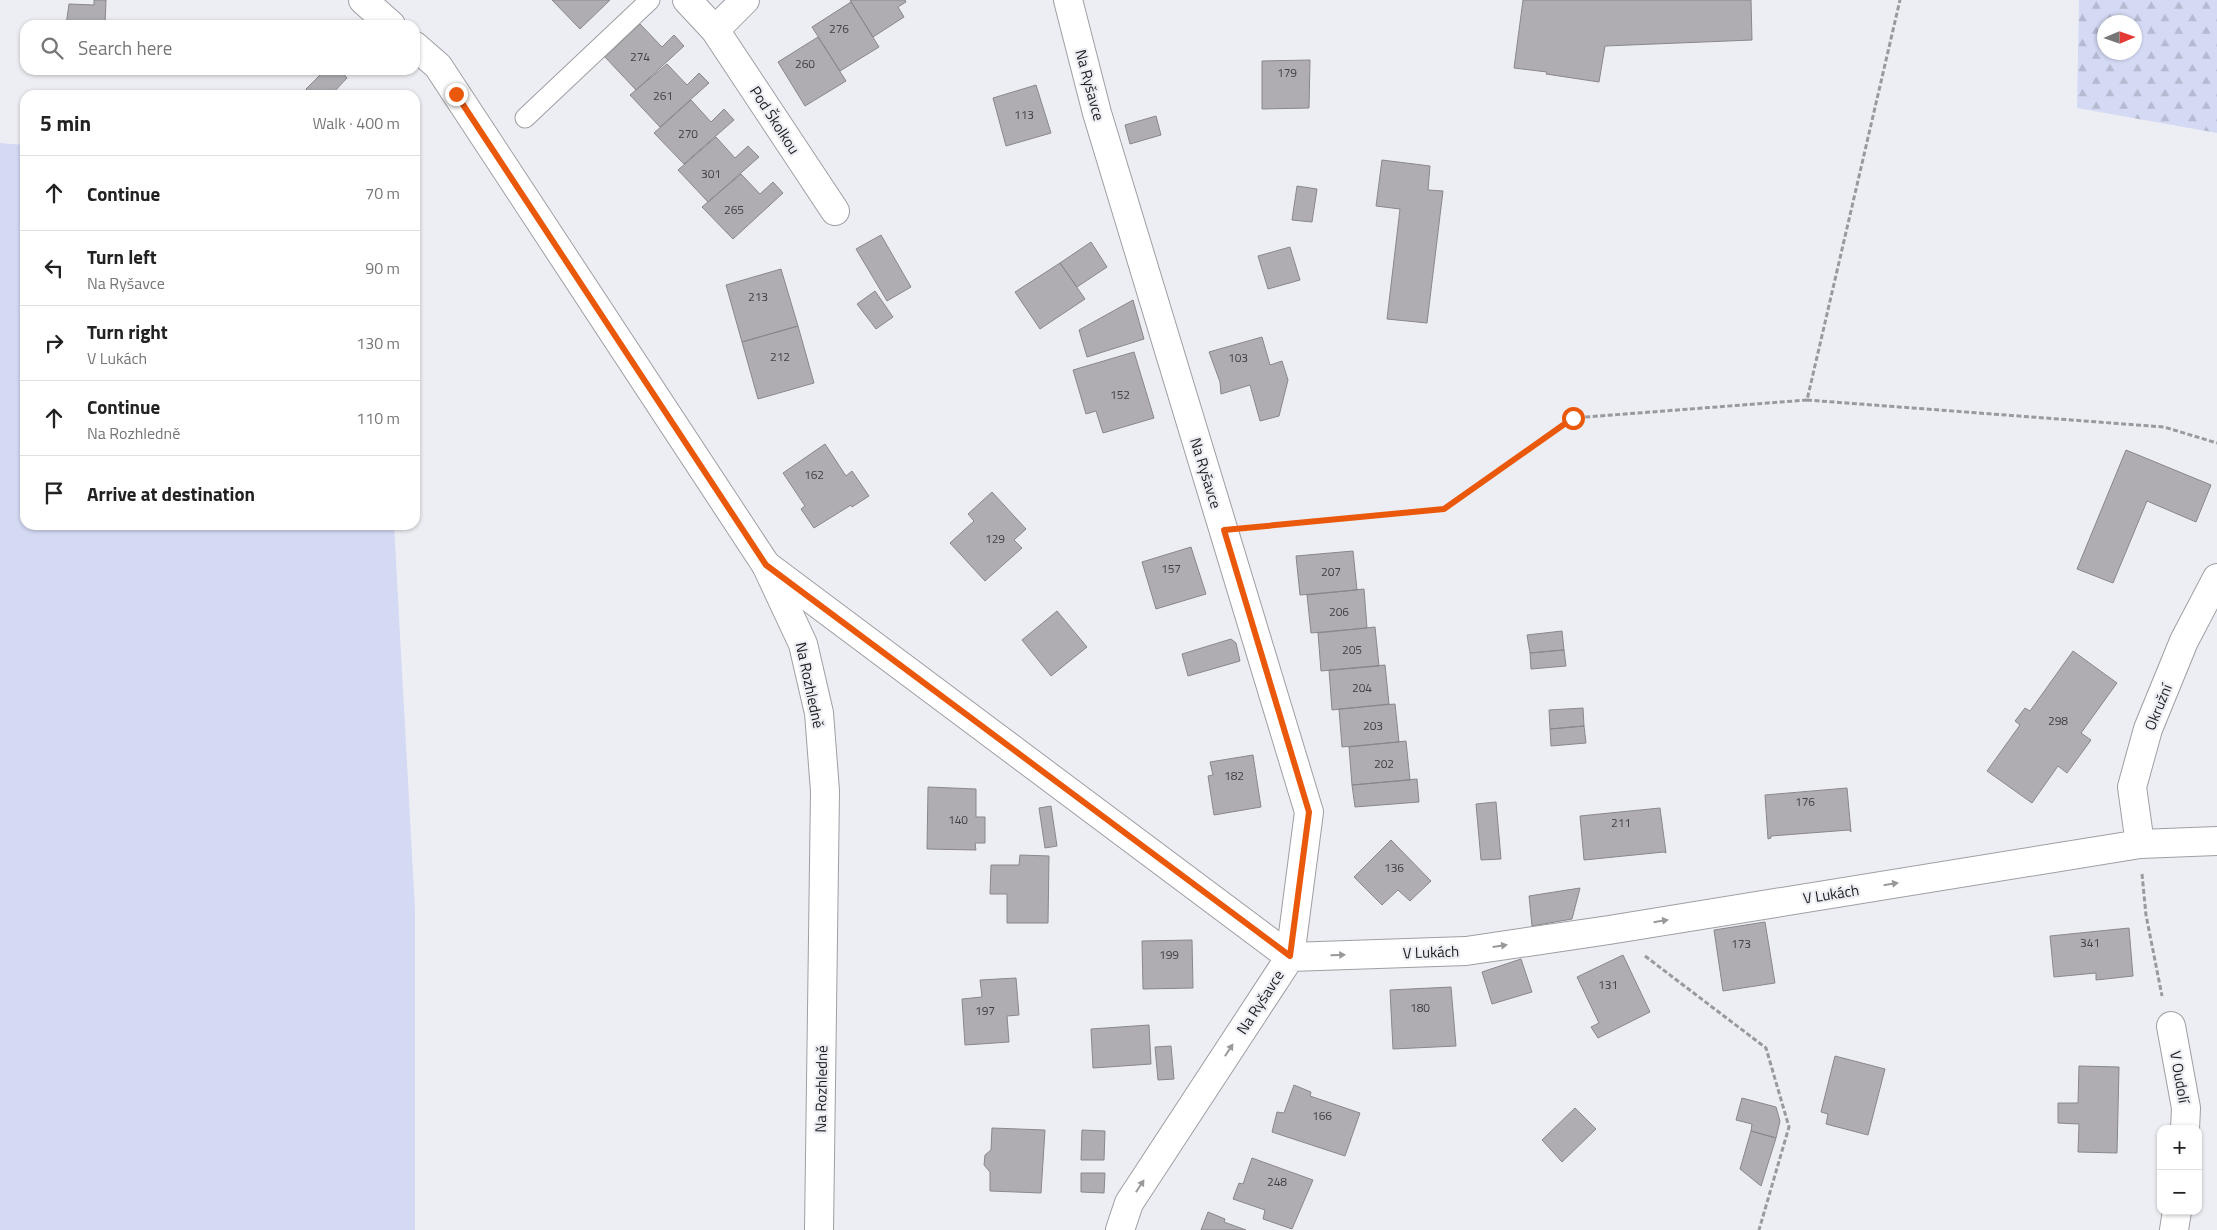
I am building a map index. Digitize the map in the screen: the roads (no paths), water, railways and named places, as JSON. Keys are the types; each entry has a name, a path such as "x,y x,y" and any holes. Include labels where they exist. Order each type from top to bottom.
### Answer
{"street":[{"path":"363,0 385,20"},
{"name":"Pod Školkou","path":"687,0 715,30 835,211"},
{"path":"715,30 744,0"},
{"name":"Na Ryšavce","path":"1068,0 1097,113 1309,812 1290,956 1129,1204 1120,1230"},
{"name":"Na Rozhledně","path":"420,51 442,73 766,565 803,644 819,713 824,781 819,1230"},
{"path":"766,565 1290,956"},
{"name":"Okružní","path":"2140,844 2132,787 2148,729 2184,641 2217,578"},
{"name":"V Lukách","path":"1290,956 1466,951 1610,930 2140,844 2217,841"},
{"name":"V Oudolí","path":"2171,1026 2186,1108 2185,1125"},
{"path":"2174,1230 2176,1215"}],"lane":[{"path":"525,118 650,0"}]}
